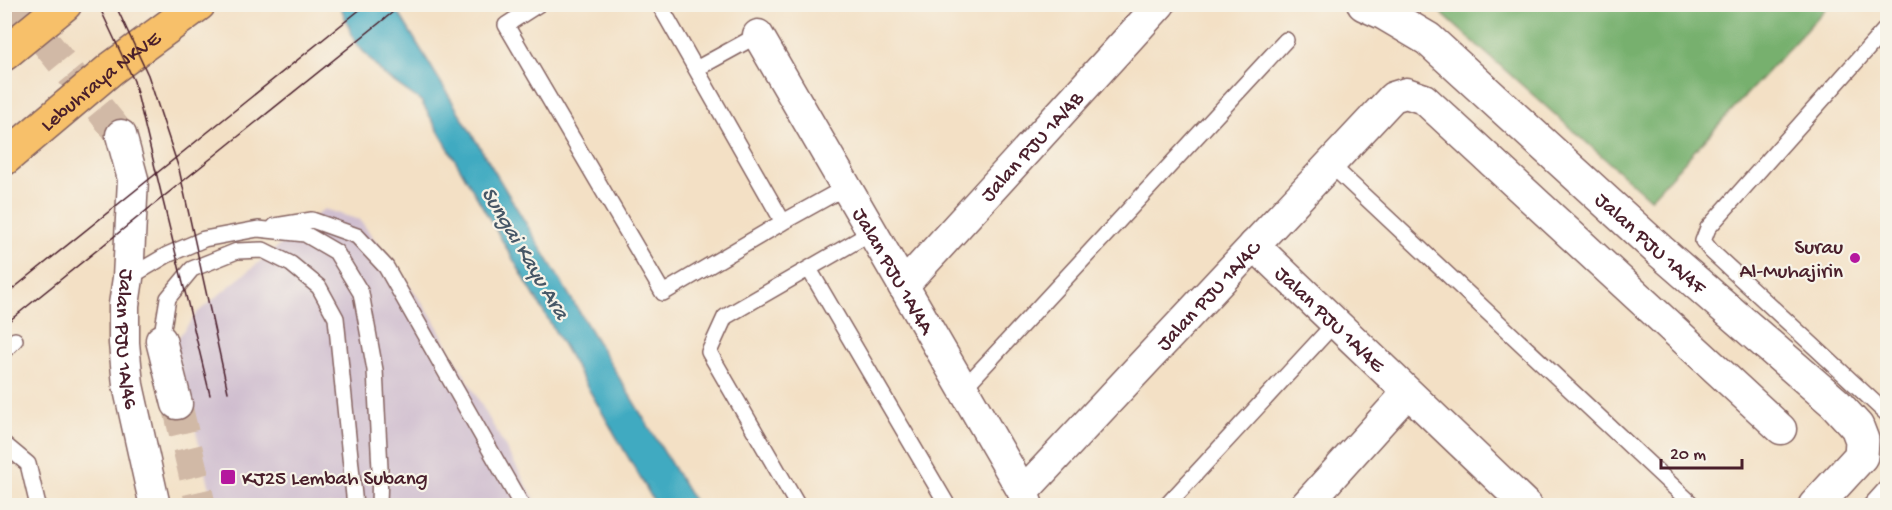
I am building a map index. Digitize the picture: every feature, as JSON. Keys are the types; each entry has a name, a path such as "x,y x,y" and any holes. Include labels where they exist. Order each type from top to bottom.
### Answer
{"highway":[{"path":"4,54 65,4"},
{"name":"Lebuhraya NKVE","path":"4,159 112,68 188,13"}],"street":[{"name":"Jalan PJU 1A/4B","path":"903,286 1160,4"},
{"name":"Jalan PJU 1A/4F","path":"1364,4 1428,39 1669,259 1835,403 1857,427 1862,440 1861,456 1815,506"},
{"name":"Jalan PJU 1A/4A","path":"758,35 1026,499"},
{"name":"Jalan PJU 1A/4C","path":"1026,499 1254,245 1330,164 1393,97 1407,93 1424,99 1781,429"},
{"name":"Jalan PJU 1A/46","path":"121,135 134,179 128,278 124,305 124,343 128,385 155,506"},
{"name":"Jalan PJU 1A/4E","path":"1254,245 1334,324 1527,506"},
{"name":"Jalan PJU 1A/46","path":"161,340 177,404"},
{"path":"1305,506 1407,393"}],"lane":[{"path":"539,4 506,25 663,293 846,187"},
{"path":"659,4 783,222"},
{"path":"1887,26 1708,228 1703,241 1887,415"},
{"path":"696,69 758,35"},
{"path":"963,389 1286,40"},
{"path":"1330,164 1694,506"},
{"path":"128,278 167,255 204,239 258,229 312,220 357,237 386,267 522,506"},
{"path":"258,229 305,234 336,252 361,293 375,370 380,469 379,506"},
{"path":"798,506 709,352 725,317 872,232"},
{"path":"161,340 168,298 192,269 237,251 262,250 291,264 319,287 336,318 355,506"},
{"path":"809,268 948,506"},
{"path":"1166,506 1334,324"},
{"path":"4,444 28,464 38,506"},
{"path":"1870,506 1887,486"}],"shaded area":[{"path":"324,209 360,220 429,312 538,505 214,505 174,343 198,312"}],"green space":[{"path":"1432,5 1829,5 1650,199"}],"water":[{"name":"Sungai Kayu Ara","path":"340,5 394,5 696,505 656,505 421,101 384,75 355,42"}],"tunnel":[{"path":"14,4 121,135"},
{"path":"177,404 201,506"}],"tram line":[{"path":"98,4 134,81 210,395"},
{"path":"115,4 148,75 179,169 228,392"},
{"path":"4,296 367,4"},
{"path":"4,325 403,4"}],"place":[{"name":"Surau Al-Muhajirin","path":"1855,258"},
{"name":"KJ25 Lembah Subang","path":"228,477"}]}
